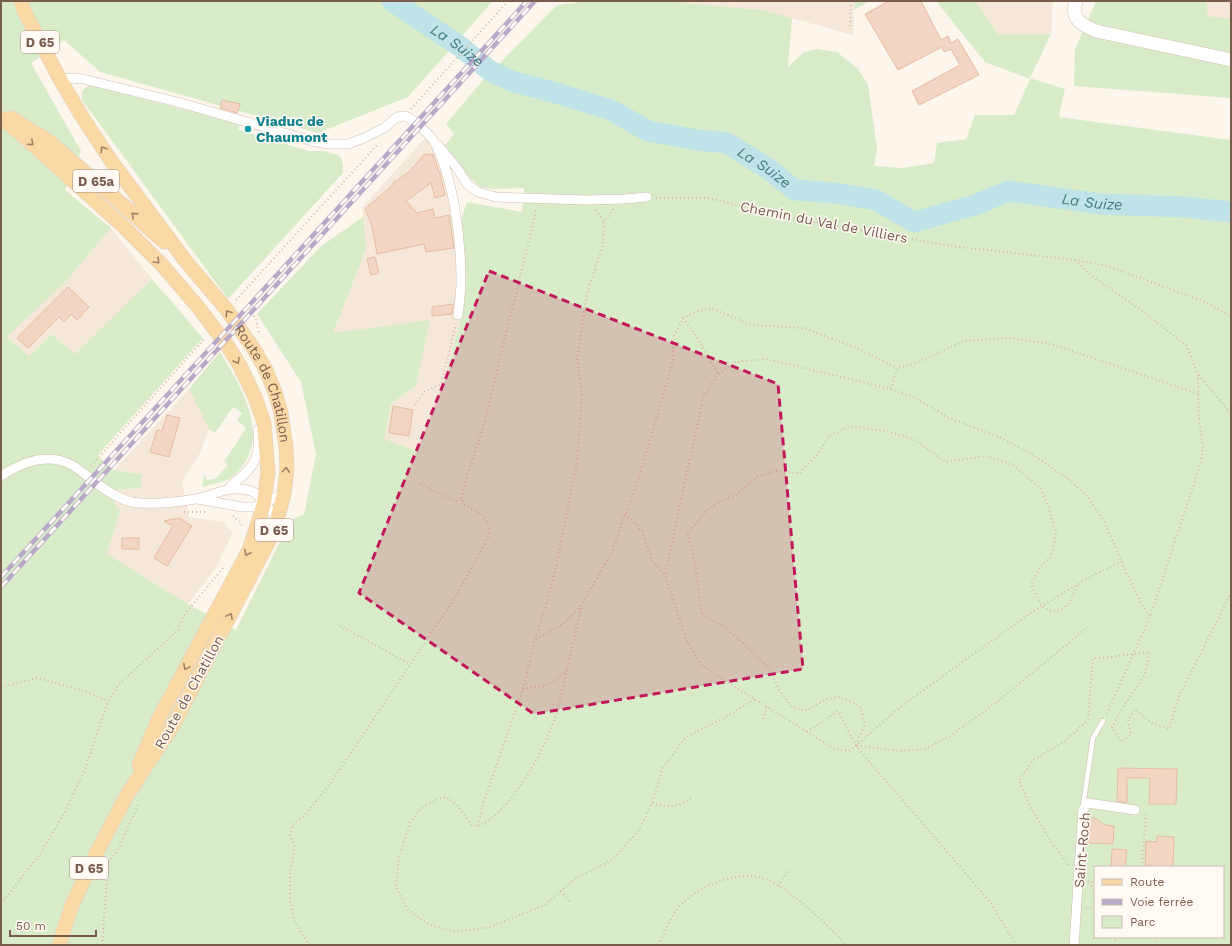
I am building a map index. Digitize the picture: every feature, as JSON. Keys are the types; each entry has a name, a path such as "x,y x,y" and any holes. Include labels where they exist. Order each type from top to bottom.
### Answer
{"main road":[{"name":"Route de Chatillon","path":"21,1 25,13 61,81 109,158 184,259 227,310 255,351 265,368 275,392 281,413 286,447 287,469 284,494 274,531 172,727 127,795"},
{"path":"1076,1 1075,12 1078,21 1084,26 1096,31 1231,60"},
{"name":"D 65a","path":"1,113 26,126 50,142 184,259"},
{"name":"Route de Chatillon","path":"1,118 21,134 123,226 163,266 198,307 229,348 240,366 255,397 264,423 267,447 268,472 264,502 250,548 159,718 127,795 98,850 72,905 59,945"}],"street":[{"path":"61,81 69,78 83,79 181,103 312,141 328,144 348,144 384,128 397,117 404,116 408,117 432,138 468,184 478,192 496,197 537,199 585,200 647,198"},
{"path":"432,138 446,169 452,193 457,225 461,282 458,315"},
{"path":"1,476 10,470 29,462 45,458 59,460 72,465 117,496 133,502 153,503 196,499 229,488 249,470 256,458 259,440 255,397"},
{"path":"229,488 254,491 277,520"},
{"path":"196,499 242,507 254,507 284,494"},
{"path":"242,507 258,523"},
{"name":"Saint-Roch","path":"1074,945 1080,876 1083,809 1088,803 1135,810"}],"lane":[{"path":"1083,809 1093,738 1103,721"}],"path":[{"path":"404,116 508,1"},
{"path":"850,26 851,1"},
{"path":"227,310 380,141"},
{"name":"Chemin du Val de Villiers","path":"647,198 707,198 814,222 951,246 1075,260 1108,266 1205,302 1231,317"},
{"path":"310,945 294,920 290,898 290,871 295,848 290,835 293,824 305,815 330,784 454,600 488,536 489,527 487,520 482,515 465,505 462,499 462,492 486,416 535,216 537,199"},
{"path":"478,826 482,807 523,689 535,639 547,603 556,566 577,463 582,394 578,359 587,293 603,244 604,222"},
{"path":"1075,260 1092,276 1148,315 1187,346 1198,375 1231,414"},
{"path":"535,639 564,623 581,606 610,553 638,481 672,364 674,336 683,318 698,311 710,308 752,325 804,328 857,348 897,368 916,363 964,341 1008,338 1051,344 1198,394"},
{"path":"250,309 256,319 260,333 259,337"},
{"path":"415,405 424,392 440,384 454,336 458,315"},
{"path":"683,318 696,336 718,374"},
{"path":"94,463 205,338 213,327"},
{"path":"665,575 703,398 718,374 735,362 766,359 891,389 915,398 949,418 999,437 1032,454 1066,477 1088,497 1104,522 1141,603 1150,617"},
{"path":"891,389 897,368"},
{"path":"1103,721 1150,617 1201,462 1203,447 1199,419 1198,375"},
{"path":"856,746 865,724 860,706 839,697 827,699 805,711 791,706 780,691 766,665 725,627 702,615 695,561 688,534 704,513 717,503 737,494 757,477 775,471 800,473 817,455 829,436 850,426 886,431 913,440 946,462 986,456 1013,465 1040,488 1048,506 1056,532 1051,557 1040,568 1031,585 1042,606 1050,612 1061,610 1069,603 1080,583"},
{"path":"420,484 455,501 462,499"},
{"path":"181,512 212,512"},
{"path":"625,514 642,530 653,562 665,575 686,639 699,662 719,677 806,732 835,749 848,751 856,746 900,707 1042,606 1080,583 1122,562"},
{"path":"229,515 240,522 244,529"},
{"path":"1,904 40,854 64,814 85,769 108,701 120,683 179,629 184,615 227,564"},
{"path":"1094,887 1080,876 1053,845 1031,808 1019,780 1034,760 1065,741 1088,720 1093,658 1150,652 1144,676 1125,704 1112,727 1121,742 1131,735 1128,720 1135,709 1152,723 1169,729 1179,696 1231,593"},
{"path":"581,606 555,718 538,758 512,796 498,813 485,823 478,826 473,826 457,805 447,797 438,799 420,809 410,823 399,857 396,887 407,909 428,924 455,932 490,927 545,905 576,878 612,860 639,830 652,803 663,768 686,737 724,718 755,699"},
{"path":"340,626 410,664"},
{"path":"856,746 901,751 924,749 950,736 998,701 1088,627"},
{"path":"523,689 544,686 557,679 567,670"},
{"path":"1,687 37,678 81,690 108,701"},
{"path":"763,719 767,706"},
{"path":"806,732 838,711 856,746 990,903 1016,945"},
{"path":"652,803 664,806 675,806 693,797"},
{"path":"1135,810 1146,808 1142,866"},
{"path":"98,850 108,862 102,945"},
{"path":"778,886 788,870"},
{"path":"658,945 676,912 694,894 724,879 748,876 767,879 786,891 817,916 842,940 844,945"},
{"path":"561,891 570,902"}],"highlighted area":[{"path":"489,271 778,384 803,669 534,714 359,593"}],"shaded area":[{"path":"663,1 855,1 853,35 762,10"},
{"path":"975,1 1053,1 1051,34 998,34"},
{"path":"1206,1 1231,1 1231,19 1208,16"},
{"path":"425,138 437,151 451,214 461,220 467,280 461,318 443,386 418,451 384,439 391,404 416,386 333,333 366,249 362,208"},
{"path":"111,228 152,279 75,354 51,334 29,356 7,337 66,281"},
{"path":"189,389 209,429 199,455 182,481 189,517 223,522 233,533 216,568 188,604 107,554 120,511 114,503 117,490 141,488 141,474 114,470"}],"green space":[{"path":"1,1 493,1 408,97 318,133 100,72 64,40 31,63 81,151 65,190 111,228 66,281 7,337 29,356 51,334 75,354 152,279 203,338 97,456 114,470 141,474 141,488 117,490 114,503 120,511 107,554 188,604 236,630 291,520 304,514 316,454 301,382 257,314 320,247 363,217 366,249 333,333 430,320 416,386 391,404 384,439 418,451 443,386 461,318 467,280 461,220 467,202 522,212 524,188 493,189 480,187 469,177 445,145 454,134 446,124 482,81 557,5 588,1 663,1 762,10 792,18 788,67 804,52 817,49 837,52 857,68 868,84 877,149 874,166 902,168 934,163 937,143 966,139 975,115 1014,115 1030,79 985,62 936,1 975,1 998,34 1051,34 1030,78 1065,89 1059,117 1231,140 1231,945 1,945"},
{"path":"855,1 870,1 854,10"},
{"path":"1096,1 1206,1 1208,16 1231,19 1231,98 1074,86 1075,49"},
{"path":"89,85 240,124 238,130 309,151 325,151 340,156 343,164 343,173 228,299 82,100 82,91"},
{"path":"220,352 241,390 251,419 253,433 251,447 246,461 239,471 223,482 202,487 204,474 207,480 215,479 228,465 224,462 246,428 237,420 242,413 233,407 215,433 209,429 189,389"}],"building":[{"path":"889,1 921,1 941,40 948,36 951,43 958,39 979,75 919,105 912,91 960,65 951,49 944,52 942,47 898,70 865,14"},
{"path":"222,100 240,104 237,113 220,108"},
{"path":"433,154 440,173 445,195 435,198 431,183 406,201 417,213 433,209 435,218 449,215 454,248 426,252 424,244 377,254 372,226 365,209 394,184 393,183 409,172 424,155"},
{"path":"375,257 379,273 371,275 367,259"},
{"path":"68,287 89,307 77,320 71,314 64,322 59,317 28,348 17,338"},
{"path":"453,304 452,314 432,316 432,307"},
{"path":"393,406 413,410 409,436 389,433"},
{"path":"167,415 180,418 169,457 150,452 157,430 162,431"},
{"path":"179,518 192,526 167,566 154,558 173,526 164,521"},
{"path":"122,538 139,538 139,549 122,549"},
{"path":"1118,768 1177,769 1176,804 1149,804 1150,778 1127,778 1127,803 1117,801"},
{"path":"1093,817 1105,825 1114,826 1113,844 1087,843 1088,822"},
{"path":"1157,836 1174,837 1173,866 1145,866 1146,841 1157,842"},
{"path":"1112,849 1127,850 1125,866 1111,866"}],"waterway":[{"name":"La Suize","path":"392,1 461,47 490,71 514,82 553,92 611,110 648,131 697,140 727,143 770,170 795,190 836,193 876,200 914,222 975,205 1009,191 1100,204 1184,207 1231,212"}],"railway":[{"path":"1,577 527,1"},
{"path":"1,587 535,1"}],"place":[{"name":"Viaduc de Chaumont","path":"248,129"}]}
